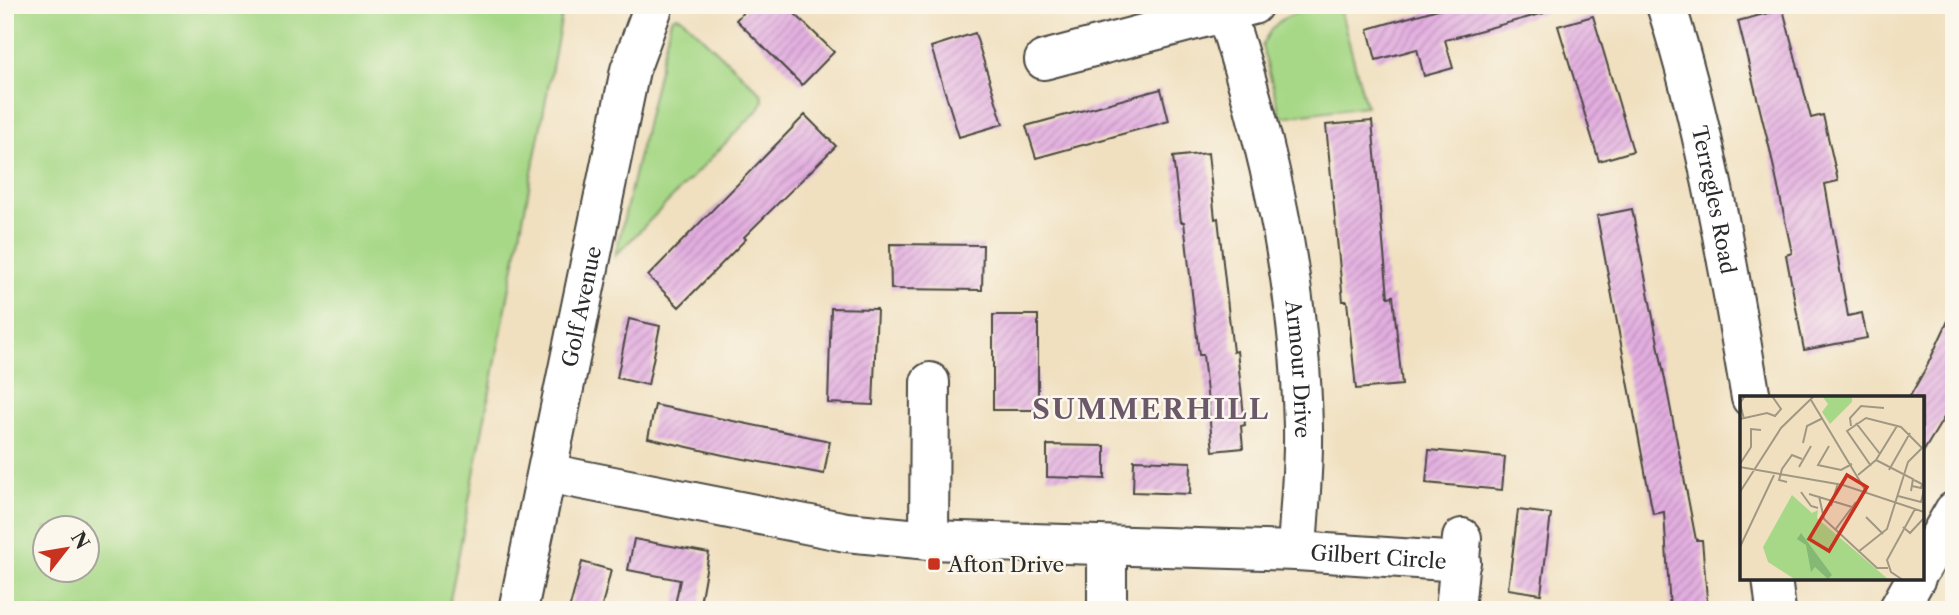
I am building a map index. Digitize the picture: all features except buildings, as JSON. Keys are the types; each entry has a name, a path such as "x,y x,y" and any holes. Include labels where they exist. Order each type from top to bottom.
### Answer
{"street":[{"name":"Golf Avenue","path":"518,610 630,71 654,5"},
{"name":"Terregles Road","path":"1666,5 1679,44 1717,201 1751,396"},
{"path":"1044,60 1234,8"},
{"name":"Armour Drive","path":"1234,8 1267,152 1293,291 1303,429 1297,551"},
{"path":"929,540 930,382"},
{"path":"547,474 846,532 929,540 1297,551"},
{"path":"1924,565 1950,525"},
{"path":"1107,546 1107,610"},
{"name":"Gilbert Circle","path":"1297,551 1462,549 1455,610"},
{"path":"1772,580 1776,610"},
{"path":"1898,610 1915,580"}],"green space":[{"path":"5,5 564,5 448,610 5,610"},
{"path":"1323,5 1339,5 1366,106 1281,117 1262,46 1273,28 1286,17"},
{"path":"676,16 682,18 761,93 763,101 759,109 615,256 671,19"}],"place":[{"name":"Afton Drive","path":"934,564"}],"district":[{"name":"SUMMERHILL","path":"1151,409"}]}
